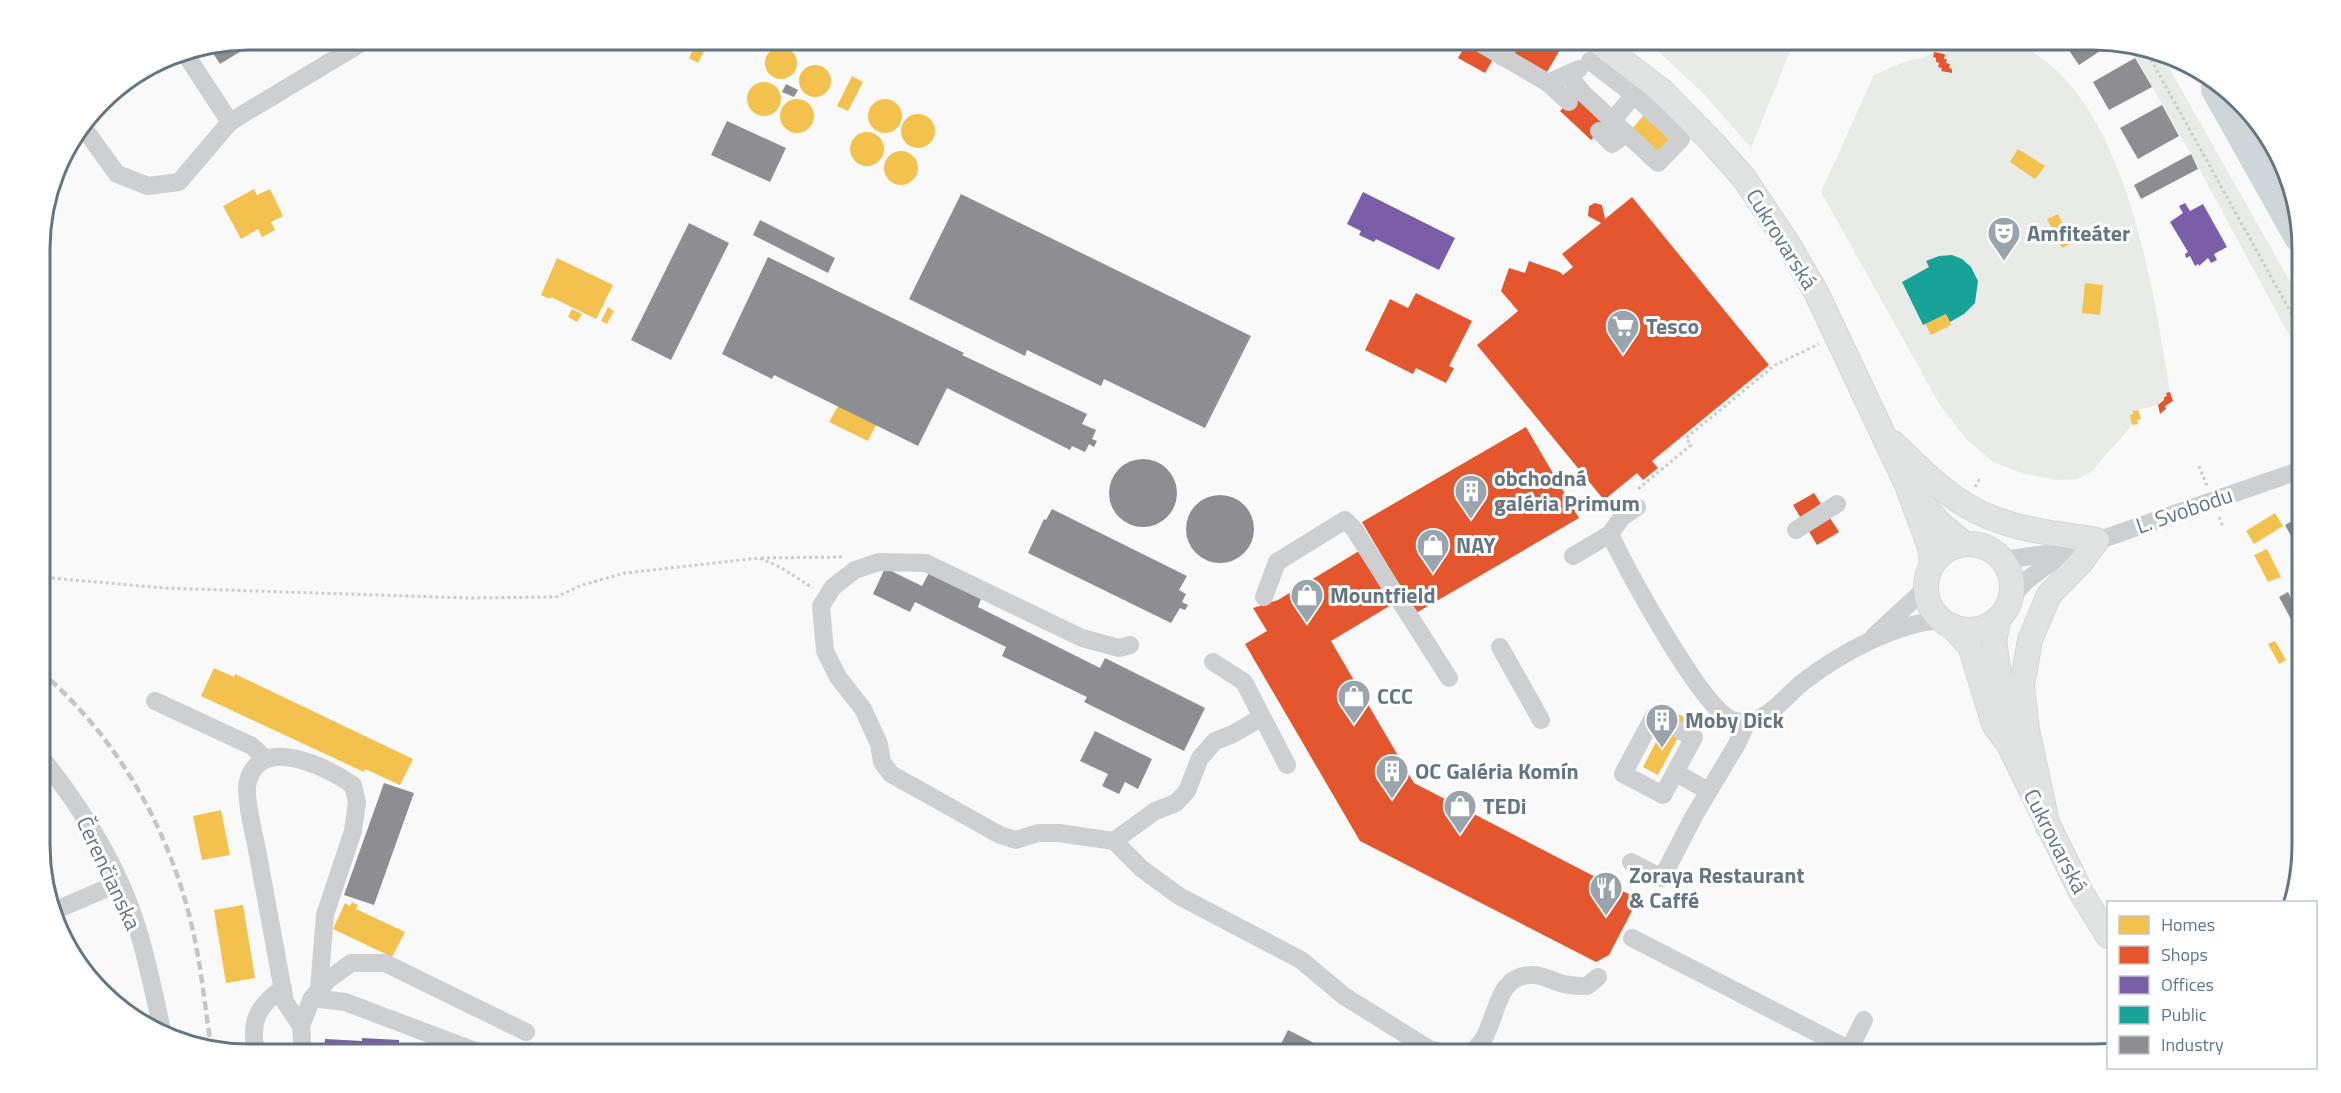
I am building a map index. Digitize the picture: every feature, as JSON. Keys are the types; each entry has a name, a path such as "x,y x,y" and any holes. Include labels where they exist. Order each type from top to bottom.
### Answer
{"main road":[{"name":"Cukrovarská","path":"1599,50 1662,91 1712,141 1744,178 1788,244 1816,292 1907,485 1930,547 1932,563 1927,575 1928,600 1933,611 1970,646 1994,724 2008,743 2082,894 2107,933"},
{"path":"1882,433 1928,476 1964,504 2008,524 2097,540 2081,562 2049,596 2030,640 2022,686 2027,730 2048,826"},
{"name":"Cukrovarská","path":"1907,485 1940,524 1965,544 1979,545 1992,550 2002,560"},
{"path":"1932,563 1952,547 1965,544"},
{"path":"2002,560 2009,571 2012,584 2011,597"},
{"name":"Cukrovarská","path":"2008,743 2008,723 1994,641 1999,618 2011,597"},
{"path":"1947,623 1968,630 1985,627 1999,618"}],"street":[{"path":"87,133 117,174 148,186 179,182 230,122 350,50"},
{"path":"1491,50 1548,83 1569,102"},
{"path":"1502,57 1506,50"},
{"path":"1548,83 1568,75 1596,50"},
{"path":"1568,75 1606,126 1630,137 1653,158 1681,139 1634,95 1598,50"},
{"path":"188,59 230,122"},
{"path":"1606,126 1634,95"},
{"path":"1630,137 1656,116"},
{"name":"L. Svobodu","path":"2068,551 2292,473"},
{"path":"1573,556 1610,534 1635,501"},
{"path":"1796,530 1837,504"},
{"path":"1264,597 1277,562 1345,520 1360,538 1449,678"},
{"path":"1610,534 1690,675 1712,703 1731,720 1747,723 1761,717 1804,682 1847,652 1866,643 1924,621 1947,623"},
{"path":"2002,560 2068,551"},
{"path":"2011,597 2026,580 2068,551"},
{"path":"1130,645 1119,648 1083,638 926,563 879,562 855,570 833,587 821,606 825,651 838,677 863,709 879,744 882,762 891,774 1000,835 1017,840 1038,833 1059,833 1114,841 1142,869 1179,896 1301,960 1344,996 1420,1043"},
{"path":"1866,643 1926,588"},
{"path":"1500,647 1541,720"},
{"path":"1213,662 1244,682 1287,765"},
{"path":"155,701 252,746 265,758"},
{"path":"1654,716 1694,737 1675,772 1663,795 1623,774 1654,716"},
{"path":"1114,841 1155,811 1176,802 1187,791 1200,758 1215,741 1233,734 1262,717"},
{"path":"1631,862 1662,878 1747,723"},
{"path":"301,1026 285,1002 251,819 247,783 254,767 265,758 285,755 339,775 352,784 357,802 352,831 325,915 315,994 301,1026 302,1044"},
{"name":"Čerenčianska","path":"50,769 82,812 119,883 137,927 160,1022"},
{"path":"1675,772 1708,791"},
{"path":"60,908 119,883"},
{"path":"1632,938 1834,1043"},
{"path":"315,994 329,979 351,963 385,963 526,1032"},
{"path":"1481,1043 1508,983 1520,976 1535,975 1566,985 1587,986 1598,977"},
{"path":"254,1044 252,1033 259,1012 268,998 283,988"},
{"path":"315,994 345,1002 456,1044"},
{"path":"1855,1043 1864,1020"}],"path":[{"path":"2150,58 2292,314"},
{"path":"1635,501 1691,445 1686,438 1775,364 1826,340"},
{"path":"50,578 164,588 470,598 556,597 582,585 625,573 759,558 844,556"},
{"path":"759,558 780,567 813,587 821,606"}],"shaded area":[{"path":"1657,50 1791,50 1751,148 1704,94"},
{"path":"1946,50 2030,50 2039,56 2070,85 2095,121 2116,163 2132,209 2155,305 2170,392 2161,404 2133,411 2130,415 2132,425 2092,471 2077,479 2060,480 2024,474 1993,462 1966,439 1940,405 1821,192 1874,75 1906,61 1923,58 1933,52 1933,57 1936,58 1941,71 1951,73 1950,64 1946,63 1947,59 1944,59"},
{"path":"2132,53 2167,64 2292,285 2292,340 2191,154"}],"building: Homes":[{"path":"693,50 704,50 698,63 689,58"},
{"path":"791,50 796,57 796,69 793,75 781,79 769,75 765,63 769,51"},
{"path":"815,65 826,70 831,81 826,92 815,97 804,92 799,81 804,70"},
{"path":"852,76 863,82 848,111 837,106"},
{"path":"764,82 776,87 781,99 776,111 764,116 752,111 747,99 752,87"},
{"path":"797,99 809,104 814,116 809,128 797,133 785,128 780,116 785,104"},
{"path":"885,99 897,104 902,116 897,128 885,133 873,128 868,116 873,104"},
{"path":"918,114 930,119 935,131 930,143 918,148 906,143 901,131 906,119"},
{"path":"1644,115 1680,149 1668,163 1632,129"},
{"path":"867,132 879,137 884,149 879,161 867,166 855,161 850,149 855,137"},
{"path":"2018,149 2045,166 2035,179 2010,162"},
{"path":"901,151 913,156 918,168 913,180 901,185 889,180 884,168 889,156"},
{"path":"254,189 257,195 270,189 283,216 271,222 275,230 262,237 258,229 241,239 223,206"},
{"path":"2058,214 2072,243 2062,248 2047,219"},
{"path":"557,258 613,285 596,319 551,297 550,299 541,295"},
{"path":"2085,283 2103,285 2100,315 2082,313"},
{"path":"608,307 614,311 607,324 601,321"},
{"path":"572,309 582,314 577,322 568,317"},
{"path":"1946,314 1951,325 1931,335 1925,323"},
{"path":"838,406 876,425 868,441 829,422"},
{"path":"2138,410 2141,419 2137,420 2138,424 2132,425 2130,415 2133,411"},
{"path":"2275,513 2283,526 2254,544 2246,531"},
{"path":"2267,549 2281,577 2268,582 2254,555"},
{"path":"2275,641 2286,660 2279,664 2268,644"},
{"path":"214,668 234,677 235,674 413,759 400,785 365,769 364,772 201,696"},
{"name":"Moby Dick","path":"1672,711 1688,719 1658,775 1643,767"},
{"path":"221,810 230,855 202,860 193,816"},
{"path":"352,902 358,905 356,909 405,932 392,957 333,929 345,903 350,906"},
{"path":"243,905 255,978 226,983 214,910"}],"building: Shops":[{"path":"1463,50 1498,50 1485,73 1458,58"},
{"path":"1510,50 1560,50 1547,72"},
{"path":"1934,52 1945,54 1944,59 1947,59 1946,63 1950,64 1949,68 1952,69 1952,73 1941,71 1942,68 1938,67 1939,63 1933,57"},
{"path":"1575,96 1605,126 1591,140 1560,111"},
{"name":"Tesco","path":"1632,197 1769,365 1652,461 1658,468 1643,480 1637,473 1604,500 1477,345 1518,311 1501,291 1509,268 1525,273 1529,261 1563,275 1573,267 1562,254 1601,223 1588,216 1589,206 1595,203 1602,205 1605,219"},
{"path":"1416,293 1472,321 1449,366 1454,368 1446,383 1416,368 1413,374 1365,350 1390,299 1408,308"},
{"path":"2170,392 2173,401 2165,406 2166,409 2160,414 2158,405 2167,396 2166,393"},
{"name":"obchodná galéria Primum","path":"1526,427 1579,518 1416,613 1362,522"},
{"path":"1814,493 1839,532 1817,545 1793,505"},
{"name":"OC Galéria Komín","path":"1359,551 1391,605 1331,641 1414,783 1638,899 1609,955 1596,962 1360,841 1245,644 1267,631 1253,608 1278,600"}],"building: Offices":[{"path":"1363,192 1455,238 1439,270 1376,239 1374,242 1359,235 1361,231 1347,224"},
{"path":"2185,203 2190,211 2203,204 2227,247 2214,254 2217,260 2211,263 2208,258 2199,266 2198,264 2195,266 2190,256 2186,258 2185,254 2188,252 2170,222 2183,213 2179,206"},
{"path":"362,1038 399,1040 399,1044 325,1044 325,1039 362,1041"}],"building: Public":[{"path":"1952,255 1962,259 1971,267 1978,281 1975,303 1964,314 1950,322 1946,314 1923,325 1902,282 1929,267 1926,261 1939,256"}],"building: Industry":[{"path":"243,50 220,64 213,53"},
{"path":"2073,50 2102,50 2079,65 2070,52"},
{"path":"2135,58 2152,87 2109,110 2093,82"},
{"path":"786,84 798,90 794,97 782,92"},
{"path":"2162,105 2179,136 2138,159 2120,128"},
{"path":"727,121 786,148 770,182 711,155"},
{"path":"2191,154 2198,169 2141,199 2134,185"},
{"path":"961,194 1251,336 1205,428 1104,379 1101,386 1027,350 1025,356 909,299"},
{"path":"760,220 835,258 828,273 753,235"},
{"path":"689,223 729,243 671,360 631,340"},
{"path":"768,257 964,353 962,355 1087,414 1082,424 1096,430 1092,439 1097,441 1094,447 1089,444 1085,452 1072,446 1070,450 947,388 918,446 774,375 772,379 722,354"},
{"path":"1143,459 1156,462 1167,469 1174,480 1177,493 1174,506 1167,517 1156,524 1143,527 1130,524 1119,517 1112,506 1109,493 1112,480 1119,469 1130,462"},
{"path":"1220,495 1233,498 1244,505 1251,516 1254,529 1251,542 1244,553 1233,560 1220,563 1207,560 1196,553 1189,542 1186,529 1189,516 1196,505 1207,498"},
{"path":"1052,509 1187,576 1179,590 1186,594 1182,602 1188,605 1185,610 1180,608 1171,623 1028,553 1044,519 1046,520"},
{"path":"2292,521 2292,538 2285,525"},
{"path":"885,568 922,586 929,573 981,599 978,607 1100,668 1105,658 1205,708 1184,751 1084,702 1087,697 1002,656 1006,647 915,602 910,612 873,594"},
{"path":"2288,592 2292,600 2292,621 2279,597"},
{"path":"1095,731 1152,759 1138,789 1125,782 1119,794 1102,786 1108,774 1080,761"},
{"path":"384,783 414,793 374,905 344,895"},
{"path":"1288,1030 1315,1043 1281,1043"}],"waterway":[{"path":"2222,98 2289,218"}],"railway":[{"path":"50,680 90,721 112,749 132,778 164,841 177,874 191,924 210,1040"}],"place":[{"name":"Amfiteáter","path":"2004,262"},
{"name":"Tesco","path":"1623,355"},
{"name":"obchodná galéria Primum","path":"1471,520"},
{"name":"NAY","path":"1433,574"},
{"name":"Mountfield","path":"1307,624"},
{"name":"CCC","path":"1354,725"},
{"name":"Moby Dick","path":"1662,749"},
{"name":"OC Galéria Komín","path":"1392,800"},
{"name":"TEDi","path":"1460,835"},
{"name":"Zoraya Restaurant & Caffé","path":"1606,917"}]}
